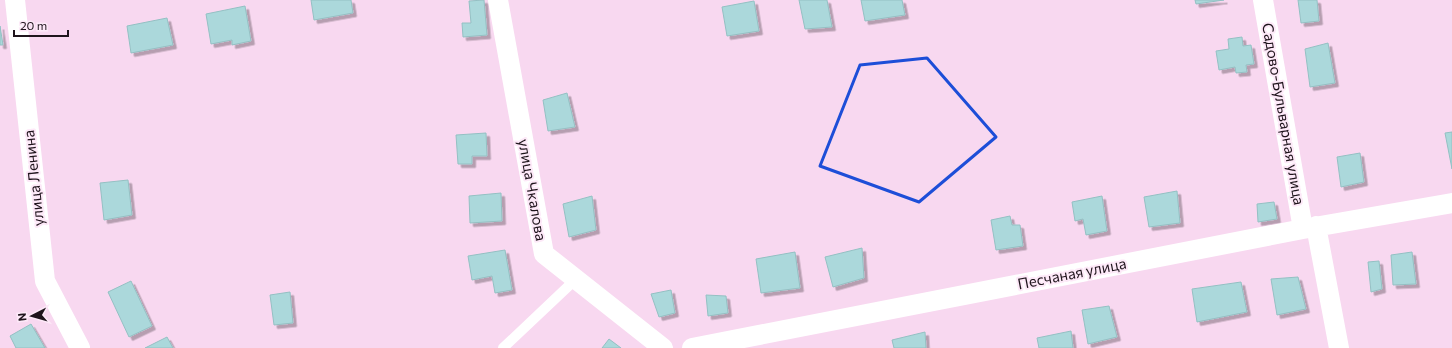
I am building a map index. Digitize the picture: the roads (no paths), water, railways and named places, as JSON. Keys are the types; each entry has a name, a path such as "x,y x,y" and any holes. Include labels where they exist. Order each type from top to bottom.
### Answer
{"street":[{"name":"улица Ленина","path":"15,0 45,281 80,348"},
{"name":"улица Чкалова","path":"498,0 544,254 663,348"},
{"name":"Садово-Бульварная улица","path":"1263,0 1310,227 1339,348"},
{"name":"Песчаная улица","path":"692,348 1310,227 1452,203"}],"lane":[{"path":"504,348 576,279"}]}
